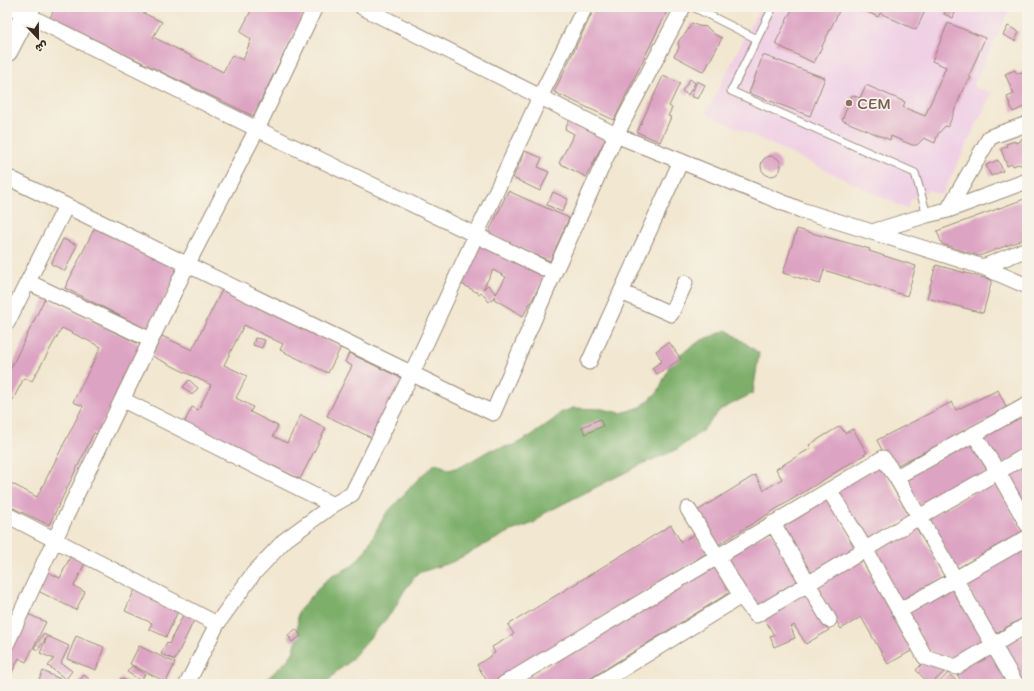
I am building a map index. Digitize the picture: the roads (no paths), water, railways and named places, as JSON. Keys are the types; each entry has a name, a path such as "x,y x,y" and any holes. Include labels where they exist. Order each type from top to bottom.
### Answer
{"main road":[{"path":"7,51 22,9"}],"street":[{"path":"7,643 151,340 257,129 315,7"},
{"path":"362,7 616,135 801,210 983,267 1027,286"},
{"path":"187,684 217,624 253,574 286,540 333,505 352,494 412,373 540,97 585,7"},
{"path":"7,177 493,412 616,135 683,7"},
{"path":"22,9 257,129 554,273"},
{"path":"948,210 990,137 1027,124"},
{"path":"589,362 681,161"},
{"path":"872,232 948,210 1027,181"},
{"path":"7,323 66,206"},
{"path":"983,267 1027,249"},
{"path":"28,282 151,340"},
{"path":"621,292 672,314 685,282"},
{"path":"122,400 333,505"},
{"path":"896,477 1027,404"},
{"path":"974,434 998,472 1027,524"},
{"path":"688,509 742,596 756,615 919,516 1027,455"},
{"path":"504,684 883,458 919,516 1016,684"},
{"path":"829,490 865,549 925,657 956,667 1027,626"},
{"path":"7,515 217,624"},
{"path":"773,523 828,620"},
{"path":"900,611 1027,538"},
{"path":"598,684 742,596"}],"lane":[{"path":"693,7 756,40"},
{"path":"773,7 730,90 914,173 927,215"}],"place":[{"name":"CEM","path":"849,103"}]}
